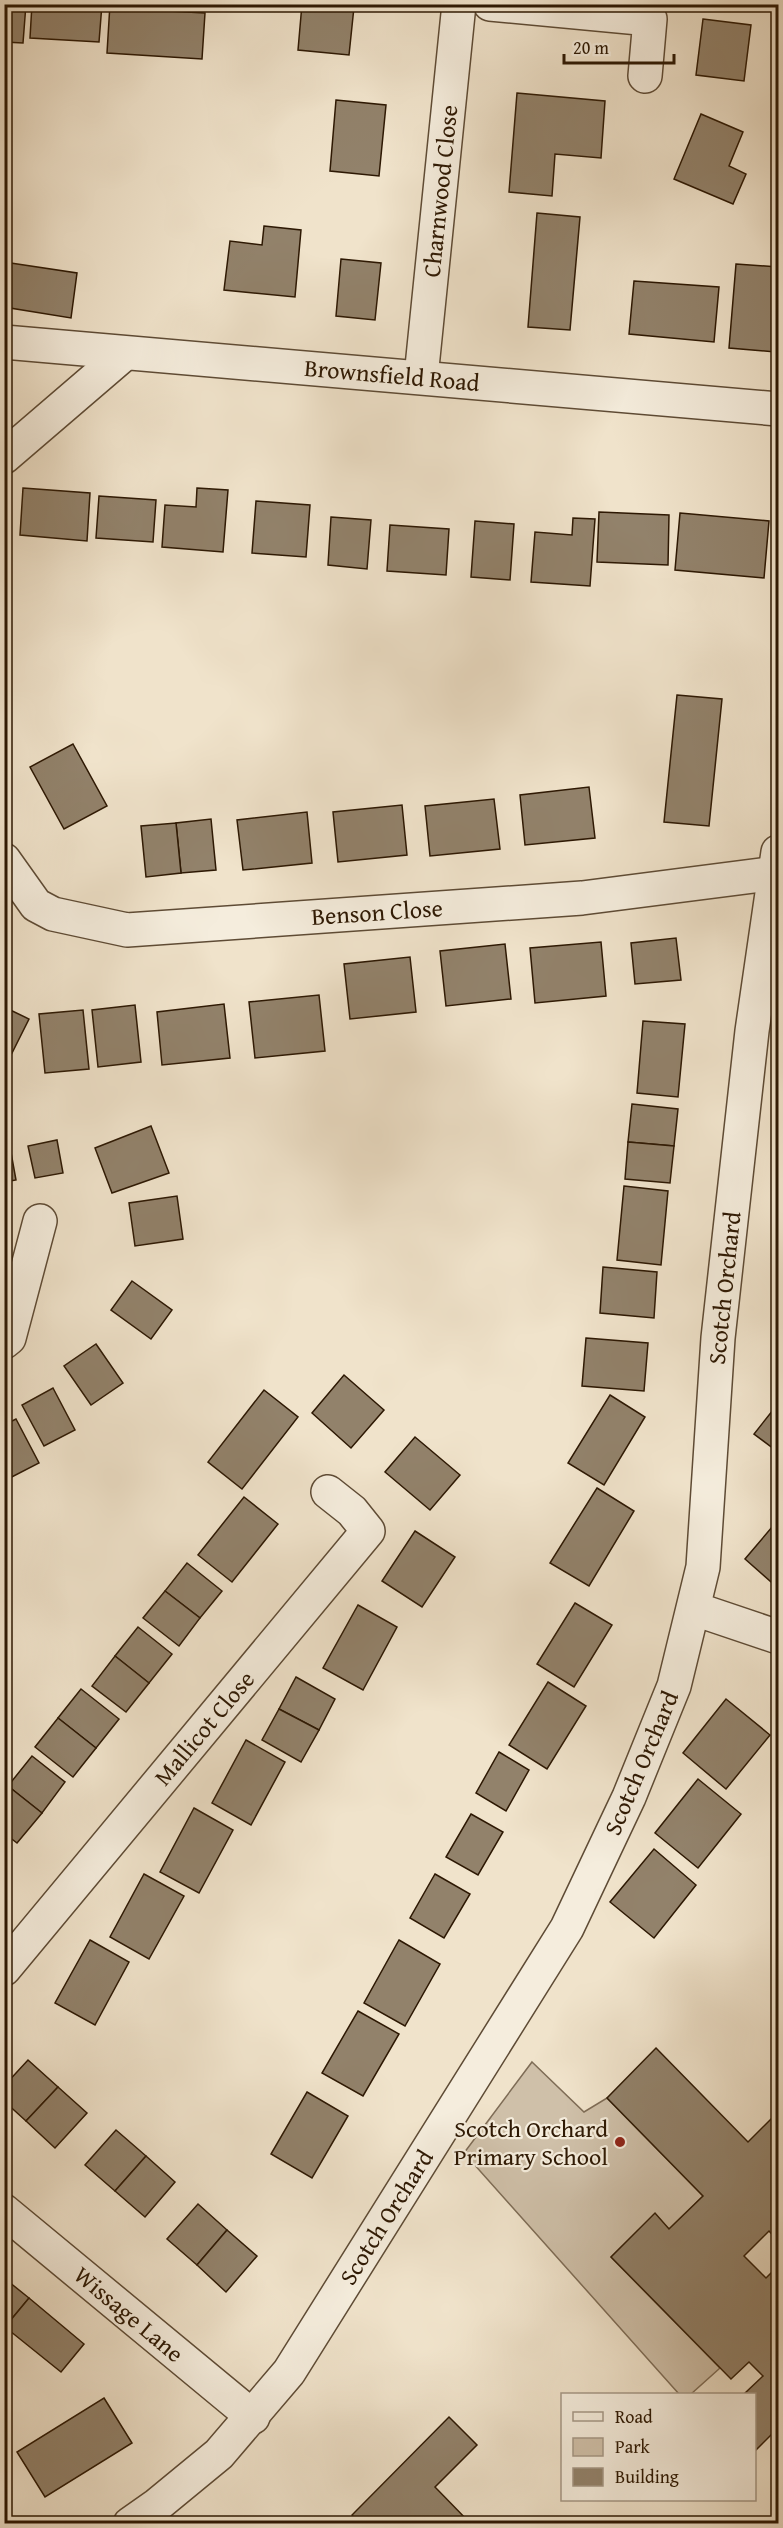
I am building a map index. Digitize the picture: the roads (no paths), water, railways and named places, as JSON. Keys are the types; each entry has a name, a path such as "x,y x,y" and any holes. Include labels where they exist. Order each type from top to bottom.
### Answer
{"street":[{"name":"Charnwood Close","path":"421,377 459,4"},
{"path":"490,4 650,19 645,76"},
{"name":"Brownsfield Road","path":"4,342 778,409"},
{"path":"4,457 124,354"},
{"name":"Benson Close","path":"4,860 36,905 53,914 127,930 582,898 777,862"},
{"name":"Scotch Orchard","path":"130,2523 157,2505 219,2454 253,2417 289,2372 567,1928 629,1797 674,1686 703,1567 718,1338 765,1032 777,862"},
{"path":"4,1342 9,1338 40,1221"},
{"name":"Mallicot Close","path":"4,1969 368,1531 352,1511 328,1492"},
{"path":"694,1609 778,1637"},
{"name":"Wissage Lane","path":"4,2211 253,2417"}],"place":[{"name":"Scotch Orchard Primary School","path":"620,2142"}]}
